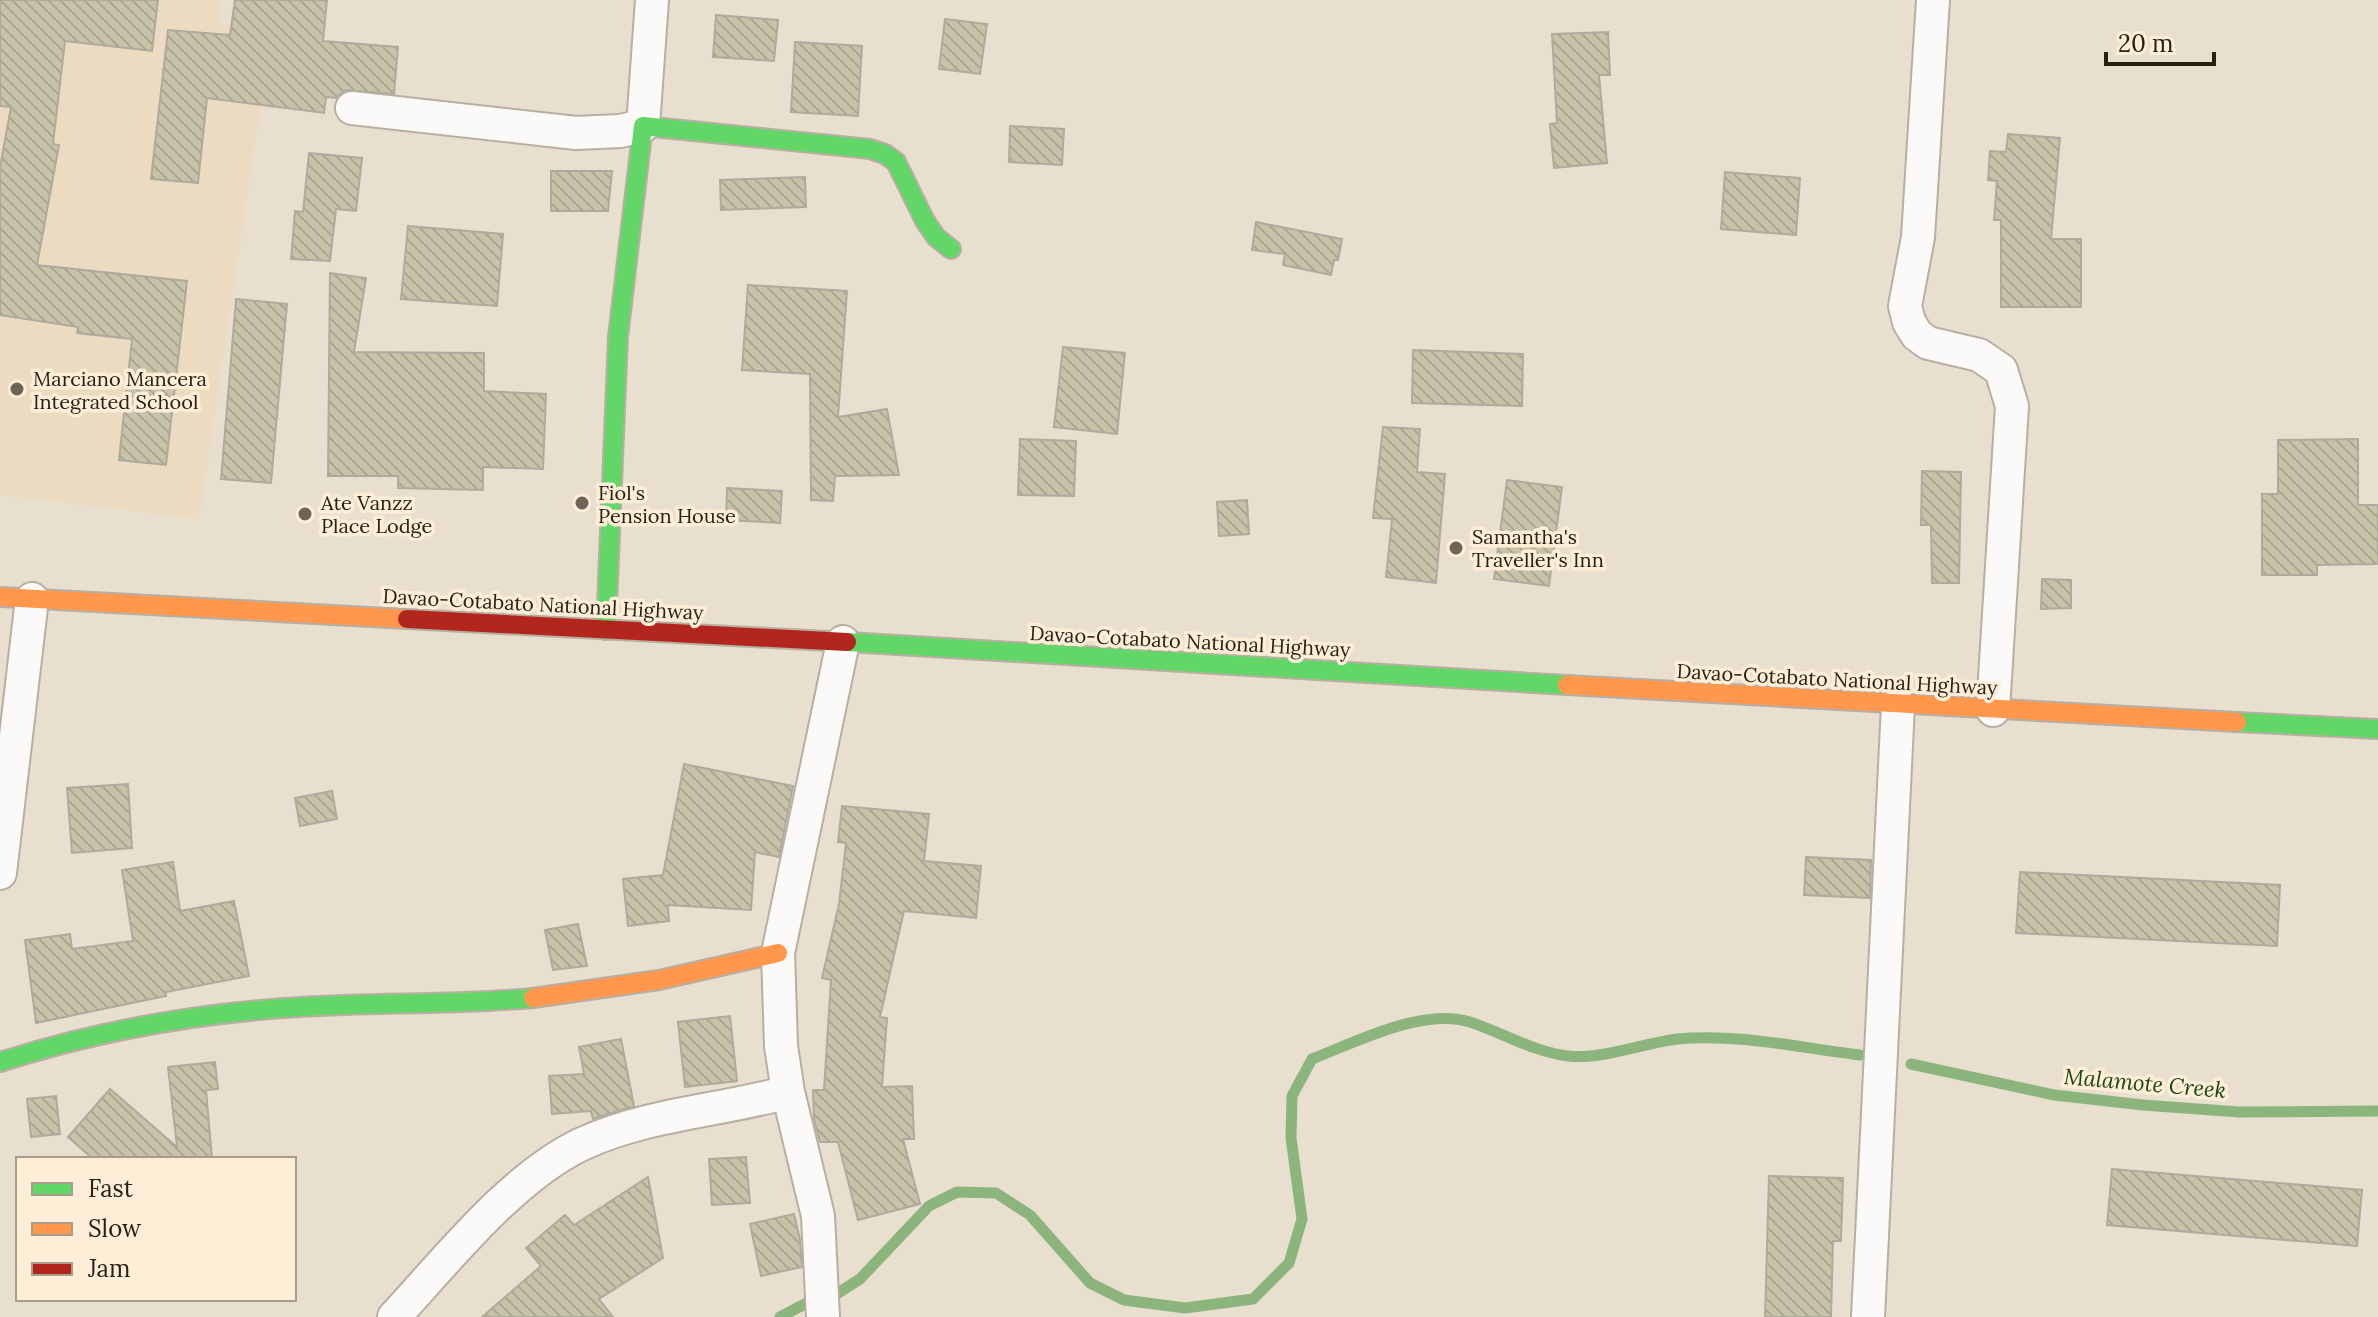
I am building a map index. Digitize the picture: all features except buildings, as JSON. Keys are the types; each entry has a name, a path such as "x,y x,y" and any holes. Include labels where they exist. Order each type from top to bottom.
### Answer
{"main road":[{"path":"606,630 618,337 643,126 870,149 884,153 896,161 919,213 940,242 951,249"},
{"name":"Davao-Cotabato National Highway","path":"0,597 843,642 1898,705 2378,729"},
{"path":"0,1062 64,1042 217,1014 300,1007 397,1006 539,997 701,972 778,953"}],"street":[{"path":"352,108 576,133 620,131 643,126 652,0"},
{"path":"1933,0 1918,237 1905,306 1909,322 1917,335 1928,343 1979,355 2001,370 2012,406 1993,710"},
{"path":"0,873 32,599"},
{"path":"823,1317 818,1216 788,1092 781,1046 778,953 843,642"},
{"path":"1868,1317 1898,705"},
{"path":"394,1317 489,1216 547,1163 583,1144 628,1127 788,1092"}],"shaded area":[{"path":"0,0 220,0 218,24 272,30 199,519 0,495"}],"waterway":[{"name":"Malamote Creek","path":"838,1293 860,1279 929,1206 957,1192 996,1193 1030,1215 1090,1283 1124,1300 1185,1308 1253,1299 1289,1263 1302,1219 1291,1138 1292,1096 1312,1059 1390,1028 1411,1023 1432,1019 1470,1022 1555,1054 1581,1057 1664,1041 1700,1038 1746,1040 1860,1055"},
{"name":"Malamote Creek","path":"1911,1064 2054,1095 2143,1105 2239,1112 2378,1111"},
{"name":"Malamote Creek","path":"780,1317 807,1303"}],"traffic: fast":[{"path":"606,630 618,337 643,126 870,149 885,154 896,162 936,237 951,249"},
{"path":"847,642 1567,685"},
{"path":"2237,722 2378,729"},
{"path":"0,1062 73,1041 148,1025 224,1014 329,1005 533,998"}],"traffic: slow":[{"path":"0,597 407,619"},
{"path":"1567,685 2237,722"},
{"path":"533,998 659,980 778,953"}],"traffic: jam":[{"path":"407,619 847,642"}],"place":[{"name":"Marciano Mancera Integrated School","path":"17,389"},
{"name":"Fiol's Pension House","path":"582,503"},
{"name":"Ate Vanzz Place Lodge","path":"305,514"},
{"name":"Samantha's Traveller's Inn","path":"1456,548"}]}
